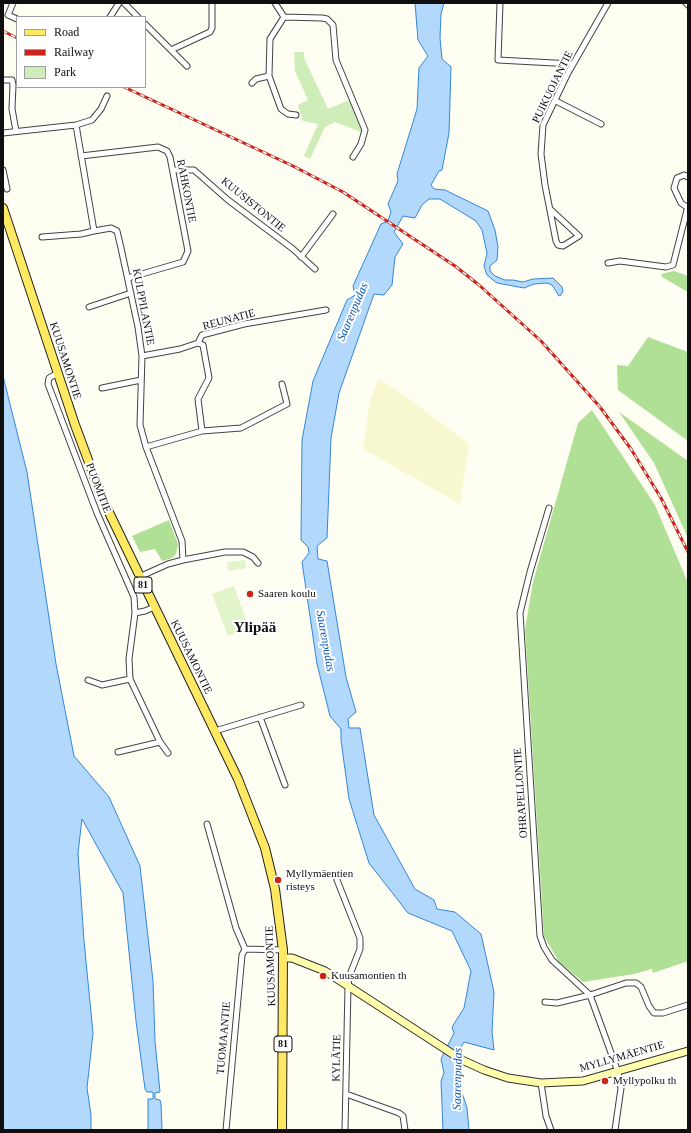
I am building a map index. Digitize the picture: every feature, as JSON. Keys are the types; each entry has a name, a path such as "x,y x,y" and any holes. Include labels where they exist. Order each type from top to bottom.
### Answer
{"main road":[{"name":"KUUSAMONTIE","path":"3,208 92,472 139,577 246,795 265,848 275,889 283,954 282,1130"},
{"name":"MYLLYMÄENTIE","path":"283,954 325,971 462,1060 496,1075 541,1083 583,1081 688,1051"}],"street":[{"path":"13,3 6,14 16,19"},
{"path":"111,16 119,3"},
{"path":"124,3 137,16"},
{"path":"171,50 210,32 212,28 212,3"},
{"path":"275,3 284,17"},
{"path":"500,3 498,60 573,64"},
{"name":"PUIKUOJANTIE","path":"550,209 579,236 563,246 558,245 550,209 541,154 543,125 573,64 608,3"},
{"path":"284,17 270,39 269,76 281,109 288,114 296,115"},
{"path":"284,17 322,18 327,19 333,25 336,60 365,130 361,144 353,157"},
{"path":"146,25 187,66"},
{"path":"252,82 256,79 269,76"},
{"path":"3,80 12,80 12,109 16,131"},
{"path":"3,133 76,125 97,117 107,96"},
{"path":"556,101 601,124"},
{"path":"42,237 82,234 94,230 76,125"},
{"name":"RAHKONTIE","path":"81,156 158,147 167,151 170,157 188,251 183,262 128,278"},
{"path":"3,170 7,189"},
{"name":"KUUSISTONTIE","path":"173,170 194,170 228,200 315,269"},
{"path":"608,263 620,261 666,268 673,265 688,207 681,203 674,188 677,178 684,175 688,177"},
{"path":"301,257 333,214"},
{"name":"KULPPILANTIE","path":"94,230 111,228 117,231 128,278 142,356 140,425 146,447 180,534 183,560"},
{"path":"681,237 688,239"},
{"path":"89,307 131,293"},
{"name":"REUNATIE","path":"142,356 180,349 198,343 202,336 244,324 326,310"},
{"path":"198,343 203,345 209,378 198,399 202,431"},
{"name":"PUOMITIE","path":"58,373 49,378 48,384 97,514 131,589 135,613 129,659 130,679 160,742 168,753"},
{"path":"102,388 141,380"},
{"path":"146,447 202,431 241,428 287,404 282,384"},
{"name":"OHRAPELLONTIE","path":"549,508 530,572 520,614 540,936 544,947 552,960 590,995"},
{"path":"139,577 168,564 183,560 238,552 247,554 258,563"},
{"path":"135,613 154,607"},
{"path":"88,680 102,685 130,679"},
{"path":"215,731 301,705"},
{"path":"260,717 284,785"},
{"path":"118,752 160,742"},
{"path":"207,824 236,928 245,949 283,954"},
{"name":"KYLÄTIE","path":"337,880 360,938 360,949 349,977 348,986 345,1130"},
{"name":"TUOMAANTIE","path":"226,1130 242,955 245,949"},
{"path":"545,1002 557,1003 590,995 626,983 636,982 641,987 654,1014 663,1014 688,1005"},
{"path":"590,995 618,1072 621,1088 615,1130"},
{"path":"541,1083 546,1116 551,1130"},
{"path":"346,1094 399,1113 403,1116 405,1130"}],"green space":[{"path":"294,52 304,52 304,58 328,109 349,100 361,127 361,132 335,122 325,127 310,159 304,156 318,124 303,121 298,105 308,100 295,71"},
{"path":"674,271 688,276 688,292 662,277 661,274"},
{"path":"648,337 688,352 688,441 618,390 617,365 628,366"},
{"path":"378,379 397,390 469,444 460,504 363,449 369,405"},
{"path":"592,410 655,505 688,583 688,961 653,973 652,969 634,974 583,982 559,962 544,936 525,629 533,582 578,423"},
{"path":"619,412 688,461 688,538 654,463"},
{"path":"169,520 178,544 176,554 172,558 162,561 155,549 140,552 132,536"},
{"path":"245,560 246,568 228,571 227,562"},
{"path":"234,586 249,628 228,636 212,594"}],"water":[{"path":"415,3 444,3 441,14 440,38 442,59 451,67 449,133 442,170 439,171 431,185 434,189 445,190 488,211 495,230 498,247 497,260 490,266 490,271 495,276 505,280 523,282 533,279 553,278 562,287 563,291 559,296 552,285 547,283 534,284 524,288 497,283 487,275 484,266 487,253 482,230 476,221 440,199 429,199 422,205 415,218 403,216 394,232 403,244 395,257 392,285 384,295 374,294 339,393 331,438 327,538 317,546 318,559 327,561 346,677 356,712 348,719 349,728 360,728 374,815 415,889 434,900 437,909 455,912 481,934 494,992 492,1032 494,1050 464,1042 452,1062 467,1108 469,1130 443,1130 441,1081 444,1073 441,1059 454,1033 452,1027 464,1008 471,971 452,931 408,913 369,863 349,799 341,740 341,729 330,716 317,664 302,562 309,553 308,547 301,540 302,440 313,381 347,300 355,295 353,286 381,224 388,221 391,212 388,204 398,181 397,174 417,109 419,68 428,56 418,40"},
{"path":"3,376 27,472 56,664 74,756 109,797 140,866 153,981 155,1041 160,1092 155,1093 155,1099 160,1100 161,1104 162,1130 148,1130 148,1099 153,1099 153,1092 147,1092 145,1089 136,1021 123,893 82,819 78,853 84,941 93,1033 87,1088 91,1115 91,1130 3,1130"}],"waterway":[{"name":"Saarenpudas","path":"455,1083 457,1048"}],"railway":[{"path":"3,31 16,38"},
{"path":"126,88 293,166 343,192 455,266 479,285 541,341 600,407 631,449 661,498 688,552"}],"place":[{"name":"Saaren koulu","path":"250,594"},
{"name":"Myllymäentien risteys","path":"278,880"},
{"name":"Kuusamontien th","path":"323,976"},
{"name":"Myllypolku th","path":"605,1081"}],"district":[{"name":"Ylipää","path":"255,628"}]}
